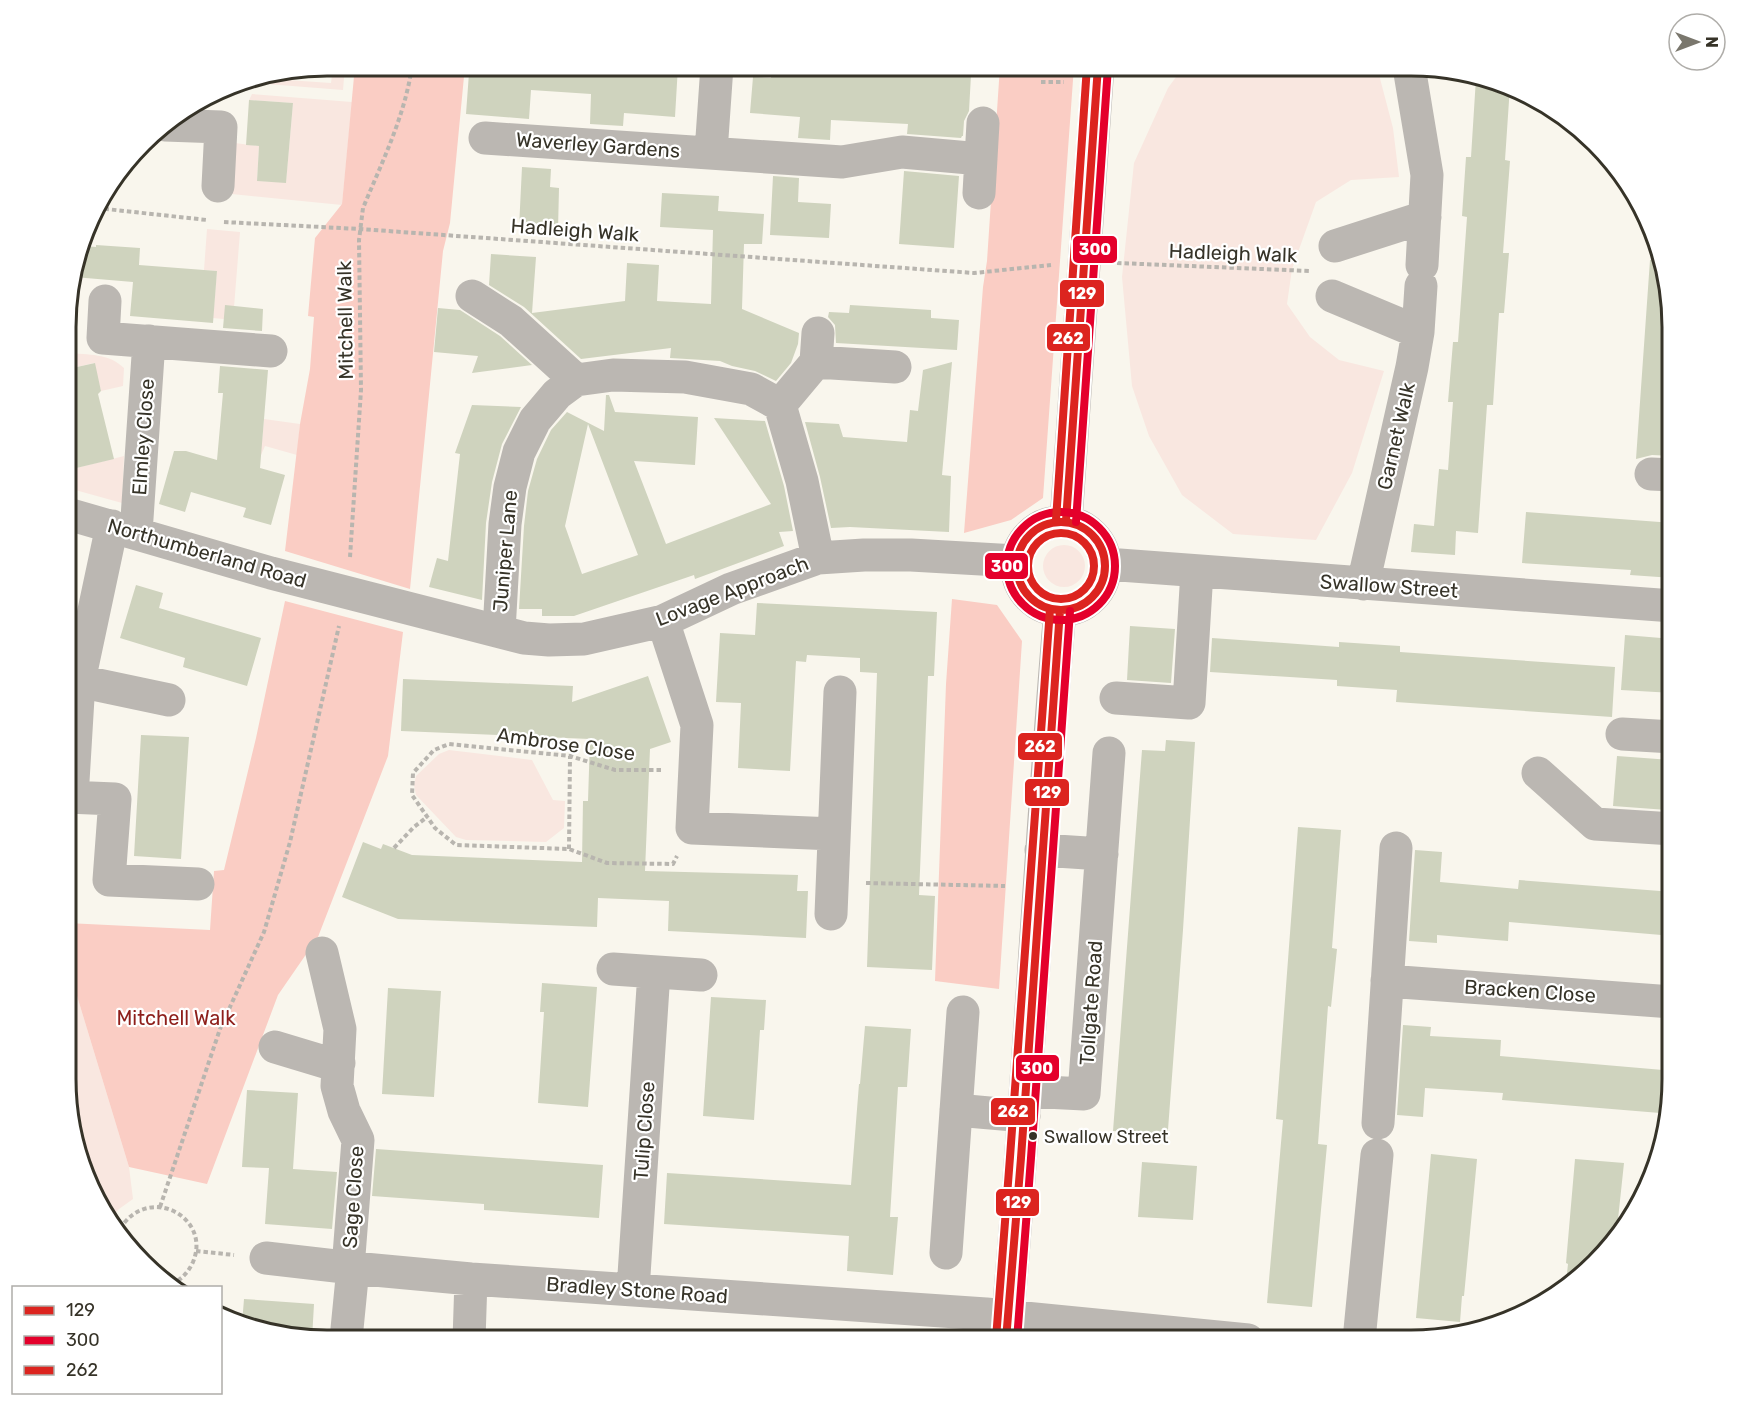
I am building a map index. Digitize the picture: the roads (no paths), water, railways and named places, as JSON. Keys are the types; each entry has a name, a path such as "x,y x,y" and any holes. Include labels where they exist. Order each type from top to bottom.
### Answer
{"street":[{"path":"711,152 716,76"},
{"path":"1066,521 1097,76"},
{"name":"Garnet Walk","path":"1363,584 1418,332 1427,175 1410,76"},
{"path":"979,193 983,123"},
{"path":"178,126 221,128 219,186"},
{"name":"Waverley Gardens","path":"485,138 842,162 902,152 981,159"},
{"path":"1335,246 1425,217"},
{"path":"472,296 511,321 576,380 613,375 685,377 751,389 780,405 802,481 818,558"},
{"path":"1332,296 1418,332"},
{"path":"105,301 102,338 271,351"},
{"name":"Elmley Close","path":"76,716 79,681 78,643 124,529 150,341"},
{"path":"780,405 817,347 895,367"},
{"name":"Juniper Lane","path":"499,631 505,524 510,487 519,452 535,420 556,394 576,380"},
{"name":"Northumberland Road","path":"76,516 345,592"},
{"path":"1066,521 1086,530 1093,537 1100,545 1106,564 1103,583 1093,598 1078,608 1060,610 1042,606 1027,595 1018,579 1016,561 1025,539 1043,525 1066,521"},
{"name":"Lovage Approach","path":"345,592 524,638 584,639 663,621 731,589 818,558 911,555 1016,561"},
{"name":"Swallow Street","path":"1106,564 1662,605"},
{"path":"1116,698 1189,703 1197,571"},
{"path":"1007,1329 1060,610"},
{"path":"663,621 698,725 692,828 834,834"},
{"path":"79,681 169,700"},
{"path":"831,898 840,692"},
{"path":"1622,734 1662,736"},
{"name":"Tollgate Road","path":"1025,1103 1084,1094 1109,753"},
{"path":"1538,772 1595,824 1662,828"},
{"path":"76,797 115,799 110,880 198,884"},
{"path":"1378,1123 1396,848"},
{"path":"1041,850 1102,854"},
{"name":"Sage Close","path":"322,953 340,1029 337,1086 344,1111 358,1140 347,1330"},
{"path":"613,969 701,975"},
{"name":"Tulip Close","path":"633,1290 654,972"},
{"name":"Bracken Close","path":"1387,981 1662,1001"},
{"path":"946,1253 963,1012"},
{"path":"275,1047 327,1063 339,1063"},
{"path":"956,1110 1025,1103"},
{"path":"1360,1330 1377,1155"},
{"name":"Bradley Stone Road","path":"266,1258 471,1279 986,1314 1007,1329 1030,1330"},
{"path":"469,1330 471,1279"}],"place":[{"name":"Swallow Street","path":"1033,1136"}],"park label":[{"name":"Mitchell Walk","path":"176,1018"}]}
